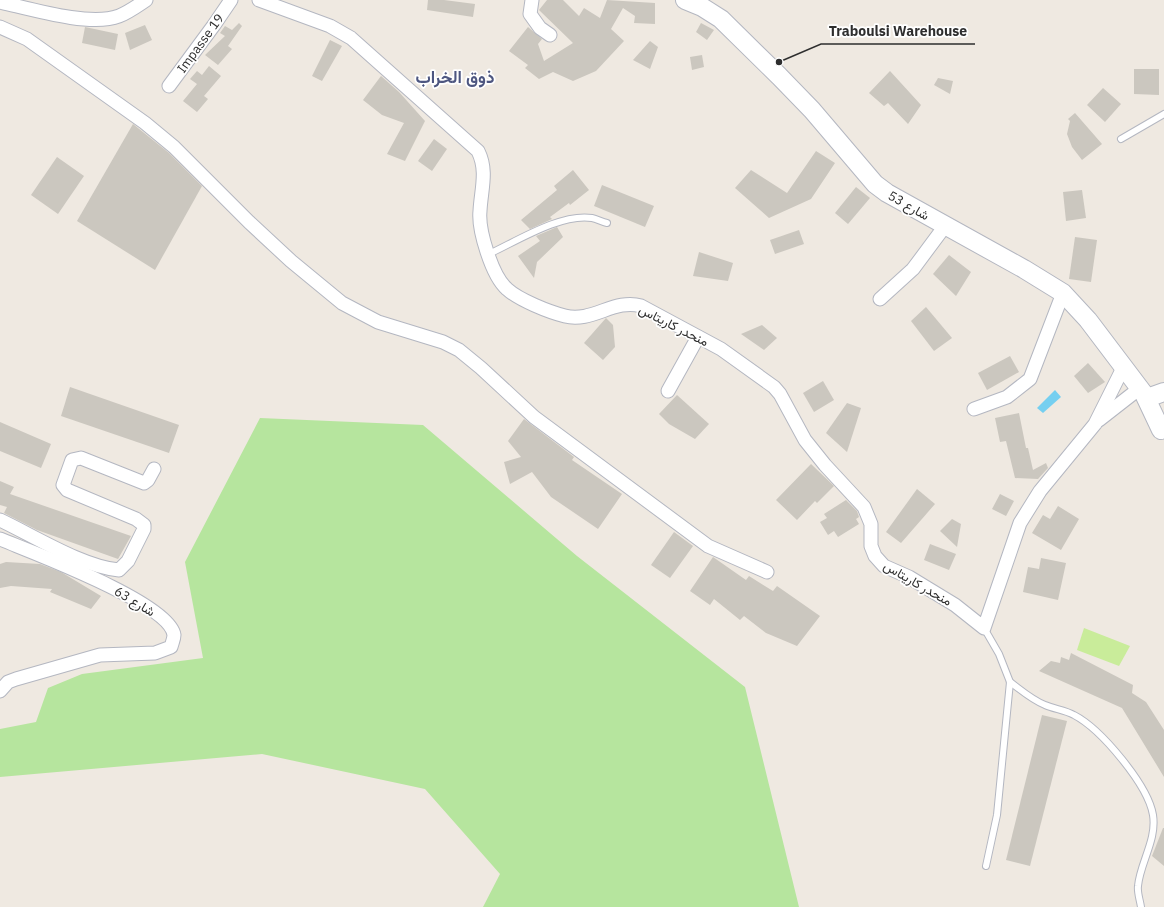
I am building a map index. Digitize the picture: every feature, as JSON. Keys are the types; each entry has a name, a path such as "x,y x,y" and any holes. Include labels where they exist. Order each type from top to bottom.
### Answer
{"street":[{"path":"0,2 96,20 118,17 132,10 146,0"},
{"name":"Impasse 19","path":"169,86 231,0"},
{"name":"منحدر كاريتاس","path":"259,0 330,26 351,38 478,151 484,170 480,226 498,277 507,289 514,294 556,313 574,318 586,316 624,304 633,304 698,337 733,357 774,386 805,440 825,465 864,507 871,524 872,550 884,566 909,577 942,596 984,628"},
{"path":"532,0 530,14 540,28 550,35"},
{"name":"شارع 53","path":"685,0 702,7 721,19 812,110 875,184 887,193 1024,269 1063,293 1088,320 1123,368 1150,393"},
{"path":"0,27 27,39 145,123 179,152 249,222 291,261 342,303 378,322 443,342 459,350 491,376 534,417 708,546 767,572"},
{"path":"880,299 913,269 946,226"},
{"path":"974,408 1007,397 1030,380 1063,293"},
{"path":"668,391 698,337"},
{"path":"984,628 1020,523 1040,491 1095,424 1123,368"},
{"path":"1095,424 1150,393"},
{"path":"1150,393 1164,408"},
{"path":"1150,393 1163,431"},
{"path":"0,520 106,569 119,570 128,561 144,529 144,525 136,519 67,490 64,486 68,468 72,460 81,458 144,483 148,480 154,469"},
{"name":"شارع 63","path":"0,691 8,682 16,679 100,655 156,652 165,650 171,647 174,635 170,627 157,613 129,595 1,541"}],"lane":[{"path":"1122,139 1164,114"},
{"path":"489,254 556,223 573,219 592,218 607,223"},
{"path":"984,628 999,654 1010,682 997,815 986,866"},
{"path":"1010,682 1029,696 1045,705 1073,715 1094,728 1112,748 1145,794 1153,816 1150,848 1138,886 1141,907"}],"green space":[{"path":"260,418 423,425 577,556 745,687 799,907 483,907 500,874 425,789 262,754 0,777 0,729 36,722 48,688 82,674 203,658 185,562"},
{"path":"1084,628 1130,646 1119,666 1077,650"}],"water":[{"path":"1055,390 1061,397 1043,413 1037,408"}],"building":[{"path":"428,0 444,0 475,4 473,17 427,10"},
{"path":"547,0 563,0 579,16 584,8 600,18 607,0 655,3 655,24 634,23 635,16 623,8 611,29 624,41 596,71 573,81 553,72 539,79 525,68 528,65 509,51 528,27 542,39 538,44 544,61 573,43 539,10"},
{"path":"239,23 242,26 228,46 232,49 218,65 205,55 225,36 220,33 225,26 232,30"},
{"path":"701,23 714,30 707,40 696,32"},
{"path":"145,25 152,40 130,50 125,33"},
{"path":"85,27 118,34 115,50 82,43"},
{"path":"330,40 342,46 322,81 312,76"},
{"path":"650,41 658,47 650,69 633,60"},
{"path":"702,55 704,67 692,70 690,57"},
{"path":"209,66 221,76 204,96 208,99 197,112 183,101 197,84 190,79 197,71 202,75"},
{"path":"1134,69 1159,69 1159,95 1134,94"},
{"path":"890,71 921,105 908,124 888,103 884,106 869,93"},
{"path":"381,76 399,92 425,121 405,161 387,154 404,123 382,115 363,100"},
{"path":"938,78 953,81 950,94 934,85"},
{"path":"1103,88 1121,104 1105,122 1087,105"},
{"path":"1075,113 1102,144 1082,160 1072,147 1067,134 1070,121 1068,119"},
{"path":"133,124 169,153 202,186 155,270 77,221"},
{"path":"434,139 447,149 432,171 418,161"},
{"path":"816,151 835,163 811,199 769,218 735,188 751,170 787,193"},
{"path":"57,157 84,176 58,214 31,195"},
{"path":"573,170 589,190 570,205 569,203 550,217 552,219 530,229 521,220 557,190 554,186"},
{"path":"602,185 654,206 645,227 594,206"},
{"path":"856,187 870,198 848,224 835,213"},
{"path":"1082,190 1086,218 1066,221 1063,192"},
{"path":"557,227 563,237 537,262 534,278 518,256 540,241 536,236"},
{"path":"799,230 804,244 775,254 770,240"},
{"path":"1075,237 1097,240 1091,282 1069,279"},
{"path":"699,252 733,263 728,281 693,276"},
{"path":"949,255 971,272 956,296 933,274"},
{"path":"926,307 952,338 934,351 911,321"},
{"path":"606,318 613,325 615,347 603,360 584,343"},
{"path":"762,325 777,338 764,350 741,334"},
{"path":"1010,356 1019,372 987,390 978,373"},
{"path":"1088,363 1105,382 1088,393 1074,376"},
{"path":"823,381 834,400 814,412 803,393"},
{"path":"70,387 179,425 169,453 61,416"},
{"path":"677,395 709,424 695,439 669,424 659,414"},
{"path":"847,403 861,408 847,452 826,433"},
{"path":"1019,413 1026,448 1028,448 1033,470 1046,463 1048,468 1038,479 1015,478 1006,441 1000,442 995,418"},
{"path":"524,419 574,457 572,460 622,494 598,529 551,497 532,472 510,484 504,462 521,457 508,441"},
{"path":"0,422 51,444 41,468 0,451"},
{"path":"811,464 834,486 817,503 815,501 797,520 776,500"},
{"path":"0,481 14,487 10,494 131,536 118,559 37,530 4,513 7,507 0,505"},
{"path":"917,489 935,504 901,543 886,532"},
{"path":"1000,494 1014,501 1006,516 992,509"},
{"path":"846,500 857,511 859,517 856,519 859,524 838,537 834,531 828,535 820,522 827,518 824,514"},
{"path":"1058,506 1079,519 1061,550 1032,533 1043,515 1050,519"},
{"path":"952,519 961,524 957,547 940,531"},
{"path":"674,532 693,546 670,578 651,565"},
{"path":"930,544 956,554 949,570 924,560"},
{"path":"713,557 746,580 749,576 773,591 777,586 820,616 797,646 766,633 744,616 740,620 714,599 710,605 690,591"},
{"path":"1041,558 1066,563 1058,600 1023,592 1028,567 1039,569"},
{"path":"6,562 40,564 61,572 101,596 91,609 50,592 52,589 11,586 0,588 0,564"},
{"path":"1071,653 1133,685 1132,693 1146,702 1164,730 1164,777 1122,708 1039,671 1051,661 1060,663 1061,657 1069,660"},
{"path":"1042,715 1067,721 1030,866 1006,860"},
{"path":"1164,828 1164,866 1152,856"}],"place":[{"name":"Traboulsi Warehouse","path":"779,62"}],"district":[{"name":"ذوق الخراب","path":"455,77"}]}
